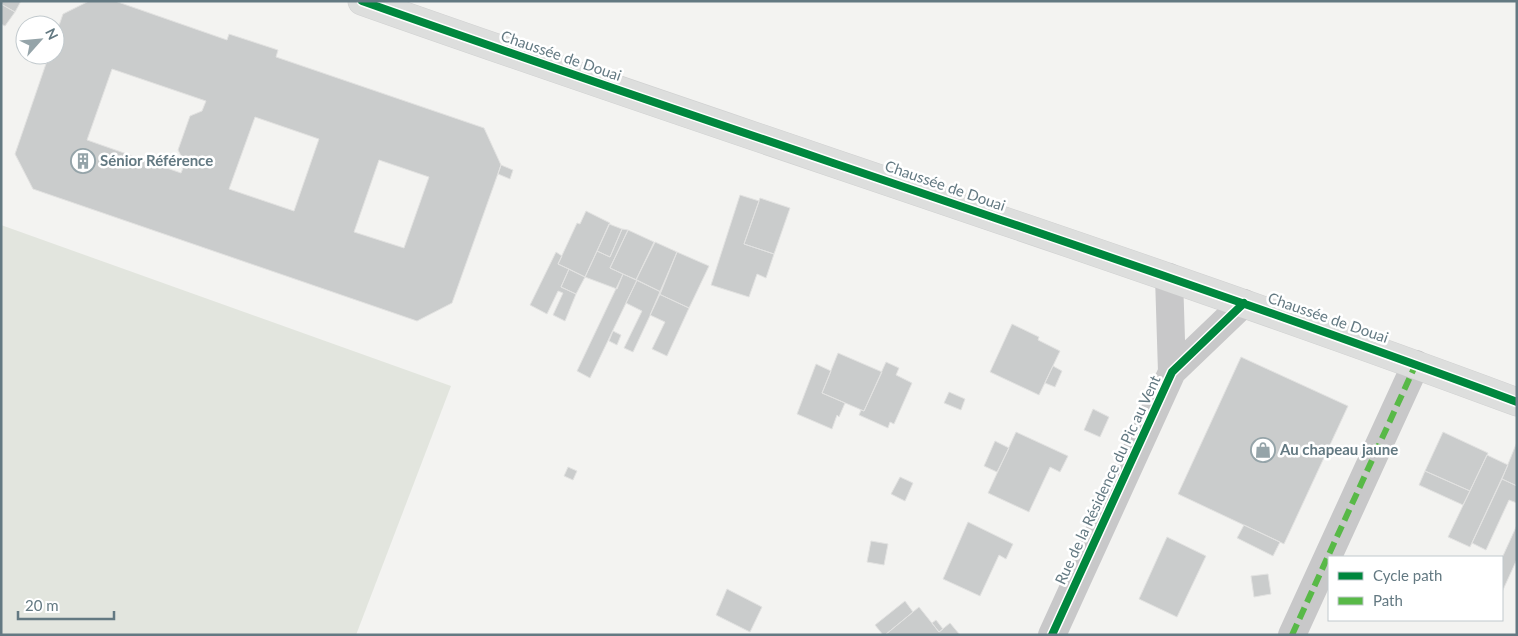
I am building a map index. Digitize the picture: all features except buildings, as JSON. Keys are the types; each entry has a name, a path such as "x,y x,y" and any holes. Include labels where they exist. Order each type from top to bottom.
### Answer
{"main road":[{"name":"Chaussée de Douai","path":"362,1 1244,303 1517,402"}],"street":[{"name":"Rue de la Résidence du Pic au Vent","path":"1169,277 1172,372"},
{"name":"Rue de la Résidence du Pic au Vent","path":"1052,635 1172,372 1244,303"},
{"path":"1328,556 1416,364"},
{"path":"1292,635 1328,556"}],"shaded area":[{"path":"1,225 451,386 356,635 1,635"}],"marked path":[{"path":"1328,556 1416,364"},
{"path":"1292,635 1328,556"}],"cycle path":[{"path":"362,1 1085,249 1517,402"},
{"path":"1052,635 1172,372 1244,303"}],"place":[{"name":"Sénior Référence","path":"83,161"},
{"name":"Au chapeau jaune","path":"1263,450"}]}
